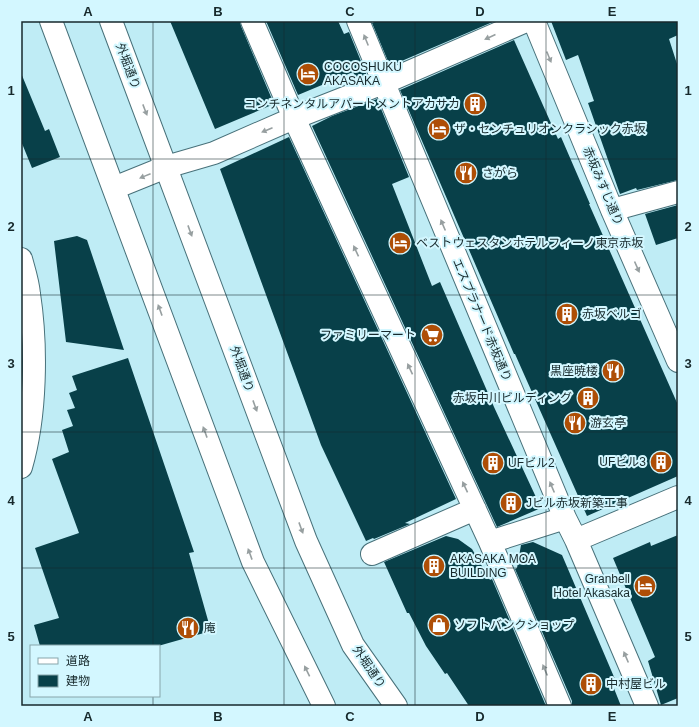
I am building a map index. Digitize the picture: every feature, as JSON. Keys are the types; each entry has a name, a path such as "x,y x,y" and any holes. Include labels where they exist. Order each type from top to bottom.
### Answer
{"street":[{"path":"51,21 253,562 324,706"},
{"name":"外堀通り","path":"111,21 306,541 353,645 396,706"},
{"path":"252,21 294,118 490,542 560,706"},
{"name":"エスプラナード赤坂通り","path":"358,21 565,518 576,540 647,706"},
{"path":"114,188 166,167 214,153 294,118 383,83 526,21"},
{"name":"赤坂みすじ通り","path":"534,21 612,210 676,355"},
{"path":"612,210 678,192"},
{"path":"21,259 29,292 33,323 34,355 32,401 26,449 21,467"},
{"path":"576,540 678,497"},
{"path":"372,554 475,509"},
{"path":"490,542 565,518"}],"building":[{"path":"170,21 240,21 274,104 215,129"},
{"path":"266,21 338,21 344,34 349,32 367,76 357,80 353,72 298,95"},
{"path":"377,21 495,21 390,66 372,23"},
{"path":"551,21 678,21 678,35 669,39 678,67 678,180 637,190 636,188 620,194 588,103 594,101 578,55 566,60"},
{"path":"514,40 558,139 561,137 678,405 678,476 587,516 514,354 400,90"},
{"path":"21,73 45,131 49,129 60,157 32,168 21,141"},
{"path":"377,99 409,177 392,184 432,286 440,282 494,407 541,508 497,527 312,126 332,116"},
{"path":"289,137 456,499 405,523 410,524 366,541 321,445 220,169"},
{"path":"678,205 678,238 656,245 645,214"},
{"path":"77,236 87,240 124,350 66,342 54,241"},
{"path":"128,358 194,552 189,553 211,631 160,645 40,645 34,625 59,618 35,548 79,533 52,459 69,452 62,430 73,426 67,410 75,408 69,393 77,390 72,376"},
{"path":"678,535 678,698 661,705 648,661 655,657 613,558 650,542 651,546"},
{"path":"446,536 458,539 472,549 490,580 492,579 546,706 469,706 447,673 445,674 426,646 409,613 407,613 384,562"},
{"path":"533,542 562,555 617,684 613,686 621,706 572,706 572,701 515,569 517,568 521,545"}],"place":[{"name":"COCOSHUKU AKASAKA","path":"308,74"},
{"name":"コンチネンタルアパートメントアカサカ","path":"475,104"},
{"name":"ザ・センチュリオンクラシック赤坂","path":"439,129"},
{"name":"さがら","path":"466,173"},
{"name":"ベストウェスタンホテルフィーノ東京赤坂","path":"400,243"},
{"name":"赤坂ベルゴ","path":"567,314"},
{"name":"ファミリーマート","path":"432,335"},
{"name":"黒座暁楼","path":"613,371"},
{"name":"赤坂中川ビルディング","path":"588,398"},
{"name":"游玄亭","path":"575,423"},
{"name":"UFビル3","path":"661,462"},
{"name":"UFビル2","path":"493,463"},
{"name":"Jビル赤坂新築工事","path":"511,503"},
{"name":"AKASAKA MOA BUILDING","path":"434,566"},
{"name":"Granbell Hotel Akasaka","path":"645,586"},
{"name":"ソフトバンクショップ","path":"439,625"},
{"name":"庵","path":"188,628"},
{"name":"中村屋ビル","path":"591,684"}]}
